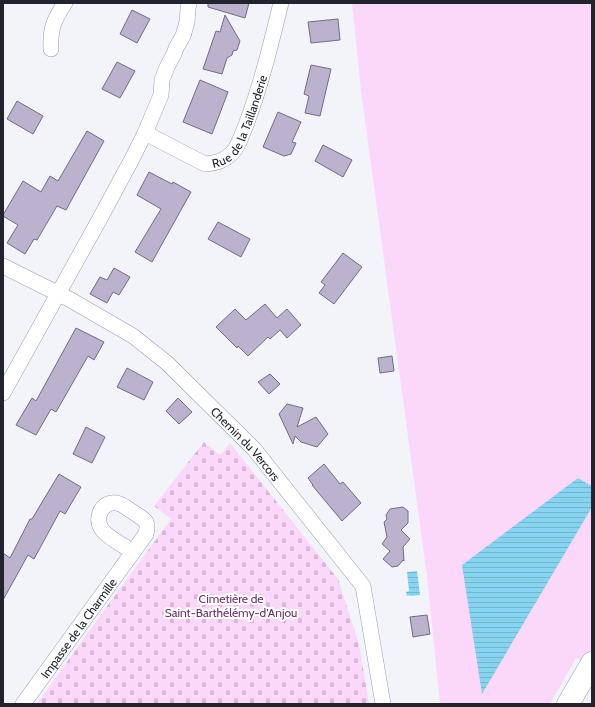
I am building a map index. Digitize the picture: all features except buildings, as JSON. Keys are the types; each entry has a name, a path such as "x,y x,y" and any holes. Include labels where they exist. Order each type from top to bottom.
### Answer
{"highway":[{"path":"568,704 592,663"},
{"path":"582,704 592,686"}],"street":[{"path":"51,49 50,39 52,27 56,17 65,3"},
{"path":"3,393 132,159 161,95 162,80 167,67 176,48 184,36 189,3"},
{"name":"Rue de la Taillanderie","path":"144,133 205,164 216,163 232,153 238,145 250,115 281,3"},
{"name":"Chemin du Vercors","path":"3,266 58,293 133,336 167,363 254,449 363,586 383,704"},
{"name":"Impasse de la Charmille","path":"23,704 133,552"}],"green space":[{"path":"352,3 592,3 592,647 584,662 576,658 550,704 440,704 427,576 361,91"},
{"name":"Cimetière de Saint-Barthélémy-d'Anjou","path":"204,442 220,455 230,443 338,579 359,644 369,704 37,704 171,519 154,506"}],"water":[{"path":"578,478 592,486 592,507 482,694 462,565"},
{"path":"417,571 420,595 407,596 406,592 409,591 407,572"}]}
